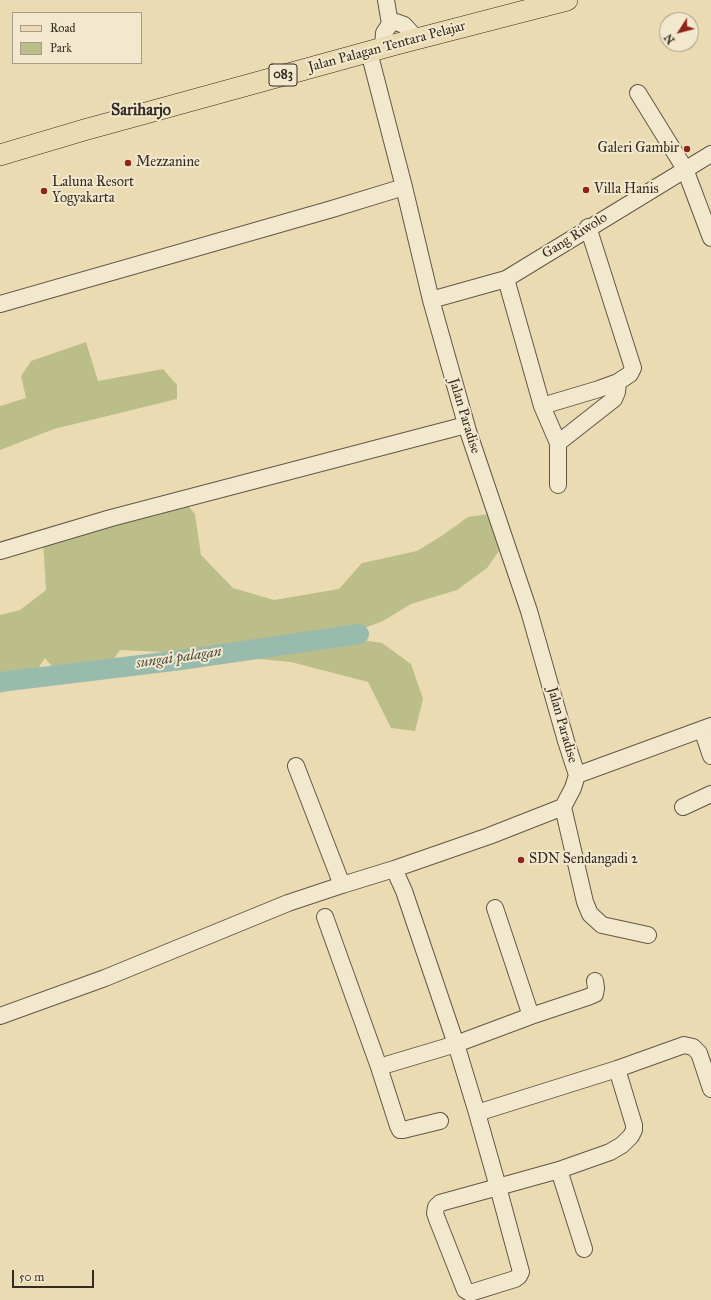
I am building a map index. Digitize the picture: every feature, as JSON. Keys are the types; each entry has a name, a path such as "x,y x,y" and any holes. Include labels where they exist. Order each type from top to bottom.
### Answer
{"main road":[{"name":"Jalan Palagan Tentara Pelajar","path":"0,155 84,130 376,50 525,6 567,0"}],"street":[{"path":"386,0 390,24"},
{"path":"376,50 390,24 396,22 404,24 416,38"},
{"name":"Jalan Paradise","path":"376,50 404,186 431,300 466,425 529,611 577,775"},
{"path":"638,93 685,169 711,238"},
{"name":"Gang Riwolo","path":"431,300 506,279 588,227 711,154"},
{"path":"0,304 324,211 404,186"},
{"path":"542,406 618,382 630,374 633,368 588,227"},
{"path":"506,279 542,406 558,443 558,485"},
{"path":"558,443 614,399 618,382"},
{"path":"0,551 118,516 466,425"},
{"path":"648,935 602,925 590,914 585,902 563,807 573,788 577,775 707,727 711,756"},
{"path":"296,766 342,884"},
{"path":"683,807 711,794"},
{"path":"0,1016 105,978 288,904 342,884 394,869 489,836 563,807"},
{"path":"394,869 404,891 478,1113 498,1187 520,1272 519,1276 515,1279 470,1293 465,1290 435,1214 436,1207 440,1203 498,1187 559,1170 610,1152 622,1145 634,1130 632,1117 617,1069"},
{"path":"495,908 531,1016"},
{"path":"325,917 400,1130 440,1121"},
{"path":"379,1067 456,1044 531,1016 588,997 595,994 595,981"},
{"path":"478,1113 617,1069 684,1045 693,1047 699,1053 711,1089"},
{"path":"559,1170 584,1249"}],"green space":[{"path":"86,342 98,381 163,369 177,385 177,399 54,429 0,450 0,406 26,398 21,376 31,361"},
{"path":"184,501 195,514 201,555 233,588 274,600 339,589 362,563 417,551 468,517 495,513 499,551 487,568 457,590 411,604 383,621 341,637 382,643 411,664 423,699 415,731 391,728 368,682 291,662 205,654 120,650 107,669 63,680 45,658 29,682 0,693 0,615 20,610 46,590 43,541"}],"waterway":[{"name":"sungai palagan","path":"0,682 181,660 359,634"}],"place":[{"name":"Galeri Gambir","path":"687,149"},
{"name":"Mezzanine","path":"128,163"},
{"name":"Villa Hanis","path":"586,190"},
{"name":"Laluna Resort Yogyakarta","path":"44,191"},
{"name":"SDN Sendangadi 2","path":"521,860"}],"district":[{"name":"Sariharjo","path":"141,111"}]}
